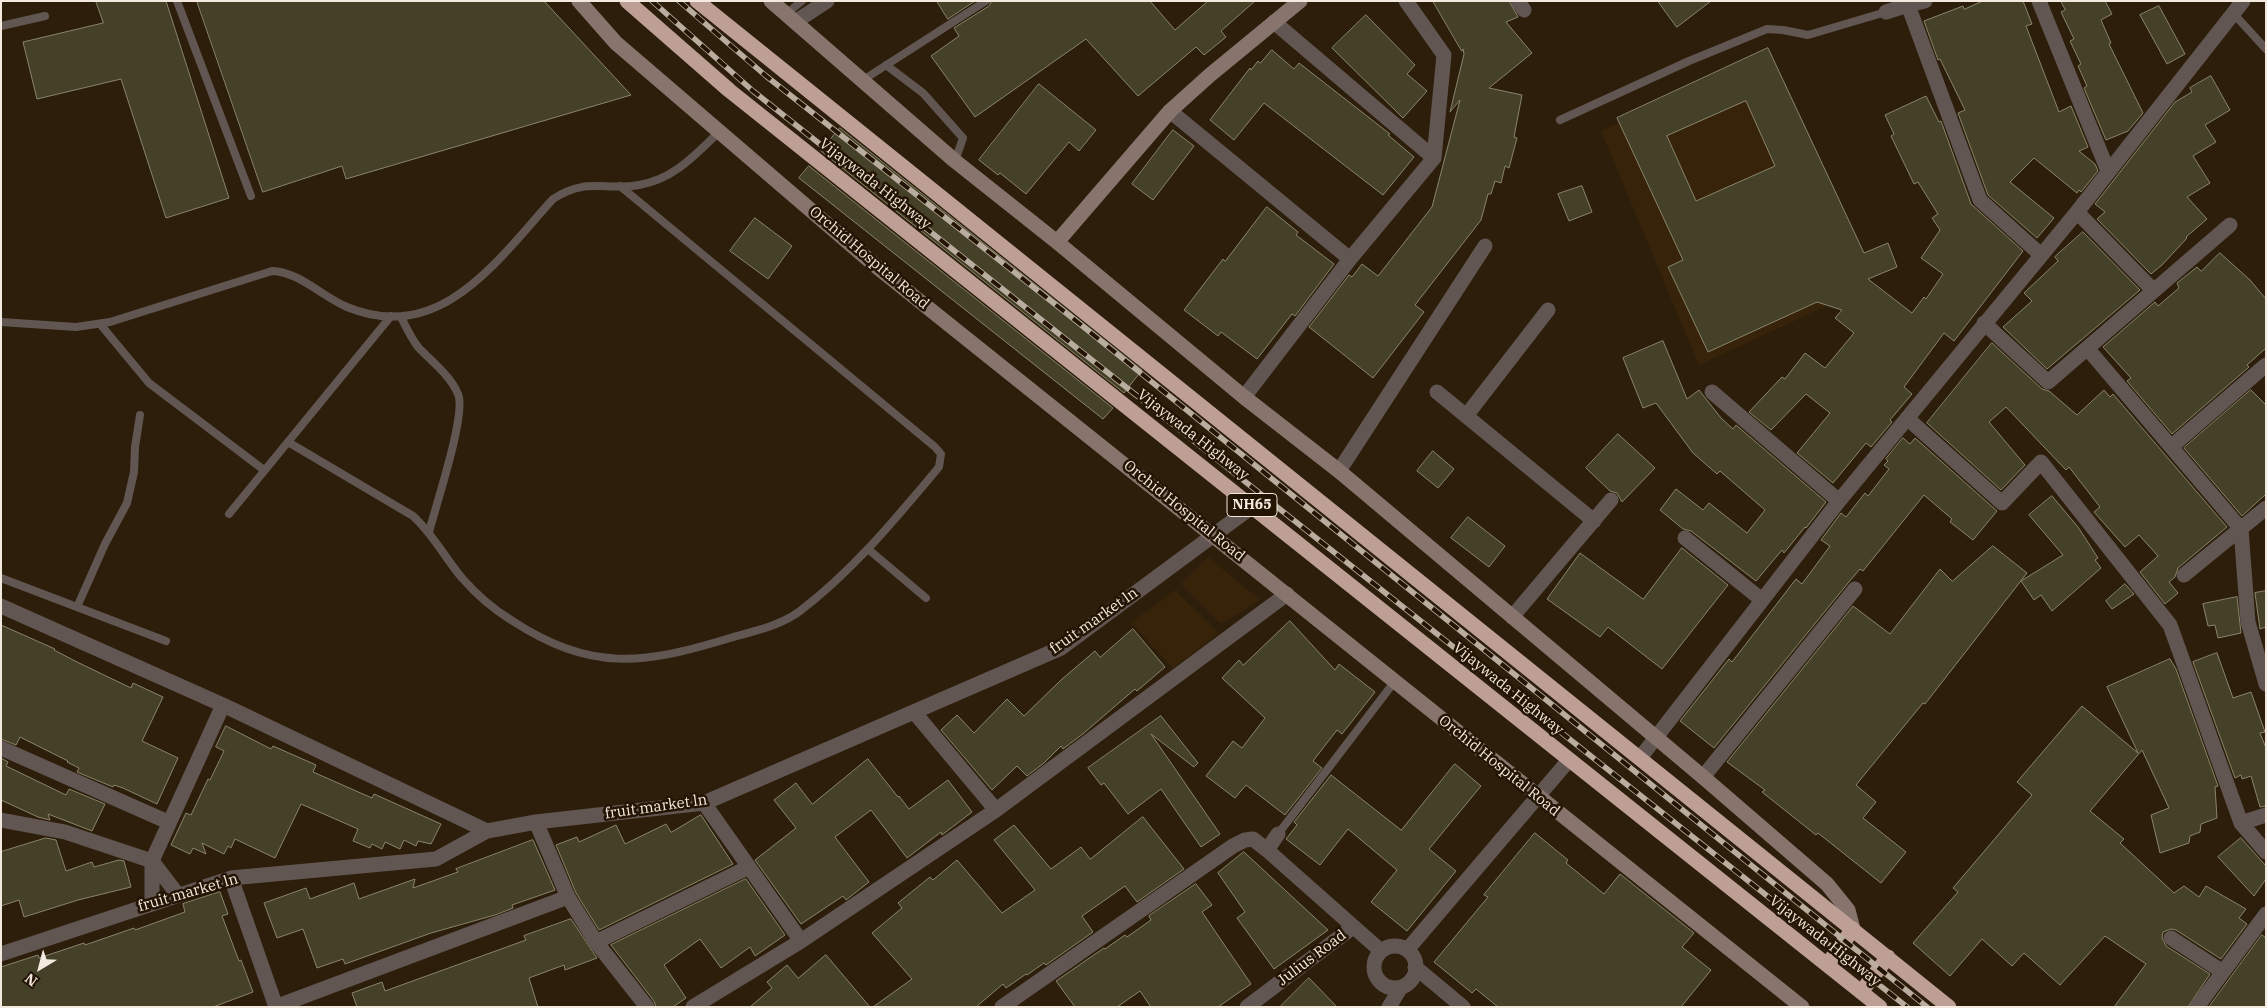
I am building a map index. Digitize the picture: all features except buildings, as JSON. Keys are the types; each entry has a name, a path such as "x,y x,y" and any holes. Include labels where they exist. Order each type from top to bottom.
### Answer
{"highway":[{"name":"Vijaywada Highway","path":"627,1 730,91 1254,506 1325,566 1880,1007"},
{"name":"Vijaywada Highway","path":"697,1 1949,1007"},
{"path":"1827,965 1853,929"},
{"path":"1862,992 1888,957"}],"street":[{"name":"Orchid Hospital Road","path":"580,1 616,43 877,267 1215,535 1538,797 1802,1007"},
{"path":"771,1 795,11 863,80 955,161 1057,242 1244,397 1339,472 1827,884 1848,910 1853,929"},
{"path":"795,11 827,1"},
{"path":"1057,242 1170,111 1210,75 1300,1"},
{"path":"1244,397 1350,259 1434,158 1444,55 1406,1"},
{"path":"1886,12 1924,1"},
{"path":"2038,1 2108,170"},
{"path":"1640,758 1839,501 2077,212 2108,170 2243,1"},
{"path":"1908,5 1980,200 2041,255"},
{"path":"1274,22 1434,158"},
{"path":"1170,111 1350,259"},
{"path":"2077,212 2153,290"},
{"path":"1984,323 2048,382 2230,225"},
{"path":"1339,472 1485,246"},
{"path":"1466,416 1548,310"},
{"path":"2087,348 2241,529 2248,622 2266,684"},
{"path":"2172,446 2266,365"},
{"path":"1437,392 1594,521"},
{"path":"1712,392 1839,501"},
{"path":"1907,418 2002,503 2041,462 2170,625 2241,823 2266,852"},
{"path":"1512,618 1611,500"},
{"name":"fruit market ln","path":"1,954 231,878 436,859 487,831 536,822 704,803 1061,648 1254,506"},
{"path":"2184,575 2266,508"},
{"path":"1686,538 1762,600"},
{"path":"1703,778 1855,589"},
{"path":"693,1007 801,941 996,810 1287,594"},
{"path":"1,606 223,705 487,831"},
{"path":"152,903 152,861 168,822 223,705"},
{"path":"914,712 996,810"},
{"path":"1,748 168,822"},
{"path":"1407,950 1570,760"},
{"path":"704,803 801,941"},
{"path":"2241,823 2266,815"},
{"path":"1,820 65,832 152,861 178,895"},
{"path":"536,822 568,897 596,942 647,1007"},
{"path":"1267,850 1278,834"},
{"path":"1002,1007 1233,846 1245,840 1253,839 1267,850 1381,951"},
{"path":"596,942 749,867"},
{"path":"231,878 276,1007 568,897"},
{"path":"2197,1007 2266,914"},
{"name":"Julius Road","path":"1247,1007 1353,927"},
{"path":"2171,938 2223,972"},
{"path":"1389,1007 1400,987 1412,978 1415,967 1414,959 1407,950 1391,946 1381,951 1374,962 1378,978 1387,986 1400,987"},
{"path":"1415,967 1463,1007"}],"lane":[{"path":"178,1 251,196"},
{"path":"863,80 986,1"},
{"path":"1560,120 1767,29 1808,35 1886,12"},
{"path":"2234,13 2266,49"},
{"path":"1,26 45,16"},
{"path":"886,65 923,93 963,138 955,161"},
{"path":"1,322 76,327 100,324 272,271 285,272 346,307 371,315 401,317 420,314 436,308 467,290 553,199 565,191 577,186 620,186 654,182 685,165 719,132"},
{"path":"288,442 413,516 429,532 462,578 479,596 510,620 572,651 600,658 626,660 652,658 711,644 780,622 799,612 844,574 868,549 939,466 941,454 935,447 620,186"},
{"path":"228,514 391,316"},
{"path":"401,317 416,345 440,369 458,393 460,399 456,428 429,532"},
{"path":"100,324 149,383 264,470"},
{"path":"78,607 105,544 127,503 134,472 135,447 140,415"},
{"path":"868,549 926,598"},
{"path":"1,578 166,641"},
{"path":"1278,834 1395,681"}],"shaded area":[{"path":"1768,50 1872,285 1699,365 1601,131"},
{"path":"1208,557 1260,600 1221,624 1181,584"},
{"path":"1175,590 1219,633 1173,668 1131,623"}],"railway":[{"path":"652,1 753,91 1907,1007"},
{"path":"679,1 766,76 1075,320 1927,1007"}]}
